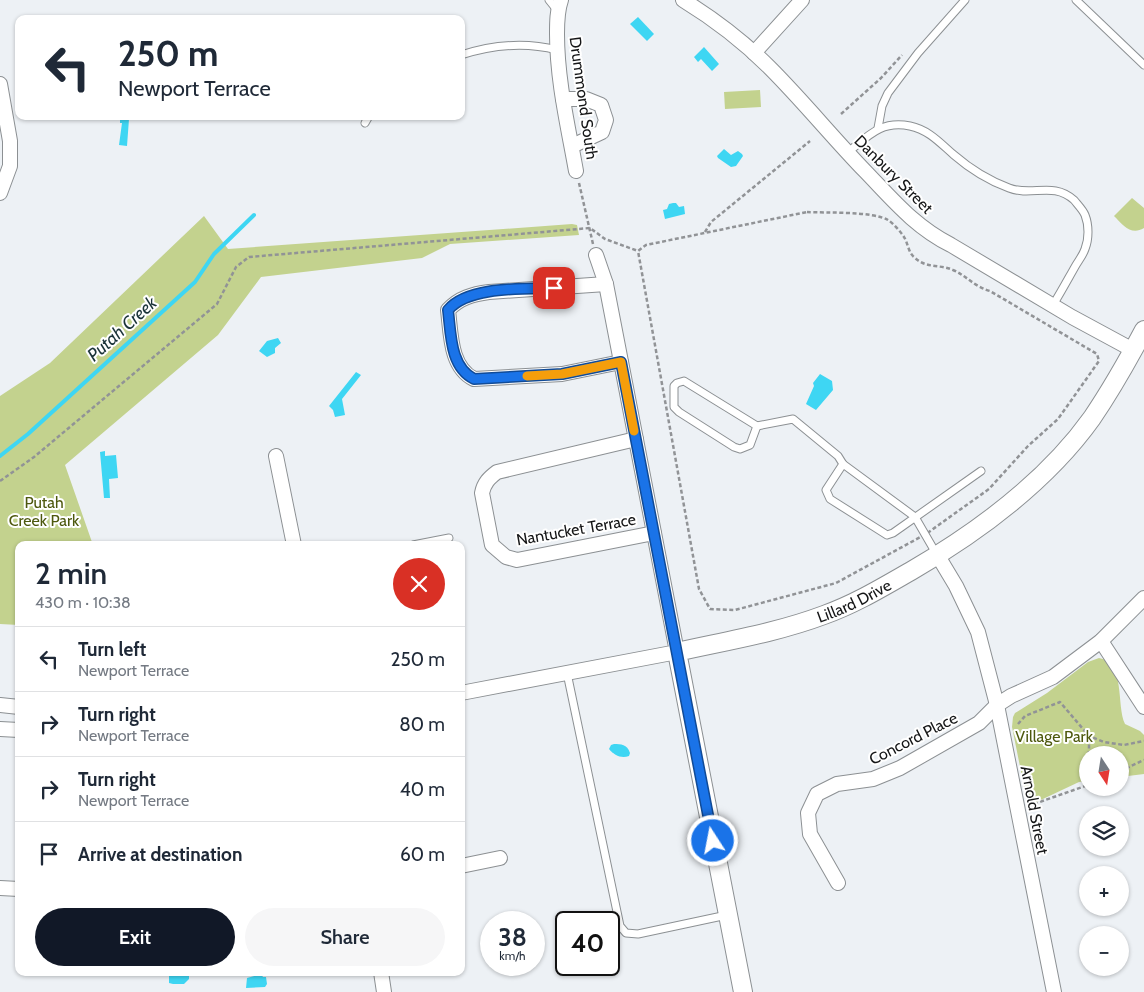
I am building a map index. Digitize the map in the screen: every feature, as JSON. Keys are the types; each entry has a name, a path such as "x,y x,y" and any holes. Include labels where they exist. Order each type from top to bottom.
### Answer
{"street":[{"name":"Danbury Street","path":"683,0 728,31 770,68 847,153 915,222 933,236 1133,350"},
{"path":"754,53 802,0"},
{"name":"Drummond South","path":"556,3 557,50 563,100 576,171"},
{"path":"0,84 9,133 10,166 0,194"},
{"path":"563,100 586,99 601,105 606,120 602,132 572,146"},
{"path":"596,255 606,284 743,992"},
{"path":"606,284 477,293 461,299 448,310 454,349 462,370 474,379 562,374 621,362"},
{"name":"Lillard Drive","path":"465,692 677,652 760,634 824,615 865,598 938,556 979,527 1031,485 1091,419 1116,381 1144,330"},
{"name":"Nantucket Terrace","path":"636,439 497,472 489,478 482,492 492,545 506,556 517,560 654,533"},
{"path":"276,456 293,541"},
{"name":"Arnold Street","path":"938,556 956,586 978,632 997,705 1054,992"},
{"name":"Concord Place","path":"838,883 810,834 808,814 817,794 837,784 873,779 900,768 979,723 997,705 1052,677 1102,641 1144,598"},
{"path":"1102,641 1144,707"},
{"path":"0,705 15,707"},
{"path":"0,728 15,730"},
{"path":"465,865 500,858"},
{"path":"0,888 15,890"},
{"path":"382,976 384,992"}],"lane":[{"path":"878,128 882,106 888,93 918,53 965,0"},
{"path":"1076,0 1144,65"},
{"path":"465,54 480,49 510,46 539,45 557,50"},
{"path":"847,153 878,128 885,125 910,126 923,130 938,140 954,155 1000,184 1019,191 1050,189 1061,192 1078,205 1084,214 1088,225 1088,236 1086,248 1054,305"},
{"path":"756,426 750,445 740,449 734,447 679,412 674,406 674,386 677,382 684,381 756,426 793,419 838,456 843,464 915,517 938,556"},
{"path":"843,464 826,490 830,499 887,535 893,533 981,471"},
{"path":"434,541 449,538"},
{"path":"567,673 620,926 626,933 638,934 727,915"}],"path":[{"path":"841,114 908,50"},
{"path":"705,232 711,222 810,141"},
{"path":"576,171 596,255"},
{"path":"807,212 858,213 887,220 904,236 911,254 922,264 931,267 946,267 956,271 978,287 990,291 1098,354 1099,361 1058,419 1028,446 989,489 926,534 836,583 735,610 710,609 699,589 638,251 646,244 807,212"},
{"path":"0,481 34,457 216,304 236,266 248,257 590,228 605,239 638,251"},
{"path":"1018,724 1024,716 1060,702 1089,736 1104,742 1124,745 1144,741"},
{"path":"1089,736 1089,746"},
{"path":"1129,767 1144,760"},
{"path":"1034,804 1079,788"}],"green space":[{"path":"760,90 761,107 725,109 724,92"},
{"path":"1132,198 1144,208 1144,228 1135,231 1127,228 1114,216"},
{"name":"Putah Creek Park","path":"204,216 228,249 577,225 579,235 450,244 422,258 261,277 218,335 65,465 92,541 15,541 15,625 0,624 0,396 50,363"},
{"name":"Village Park","path":"1099,658 1108,661 1117,676 1122,716 1125,724 1144,735 1144,774 1129,776 1129,746 1079,746 1079,782 1028,806 1012,727 1013,717 1015,713 1047,693 1088,662"}],"water":[{"path":"638,17 654,34 647,41 630,24"},
{"path":"704,47 719,64 712,71 701,59 698,62 694,57"},
{"path":"120,120 129,120 127,146 119,145 122,123 120,123"},
{"path":"724,149 731,155 738,151 742,154 743,156 736,166 731,167 718,158 717,156"},
{"path":"676,203 679,207 684,206 685,214 665,219 663,210"},
{"path":"278,338 281,343 275,348 275,353 267,357 259,351 267,341"},
{"path":"356,372 361,375 342,399 345,415 335,417 333,410 329,406"},
{"path":"820,374 832,381 833,390 816,410 806,404 814,386 813,383"},
{"path":"105,451 105,456 116,455 118,478 109,479 110,498 104,498 100,452"},
{"path":"614,744 625,746 629,750 629,756 620,757 613,753 609,749"},
{"path":"169,976 189,976 189,979 184,984 169,983"},
{"path":"254,976 266,977 267,984 265,987 246,988 247,978"}],"waterway":[{"name":"Putah Creek","path":"0,456 28,434 195,282 214,254 254,215"}],"slow traffic":[{"path":"527,376 562,374 621,362 634,431"}],"route":[{"path":"554,288 477,293 461,299 448,310 454,349 459,366 465,374 474,379 562,374 621,362 713,841"}]}
